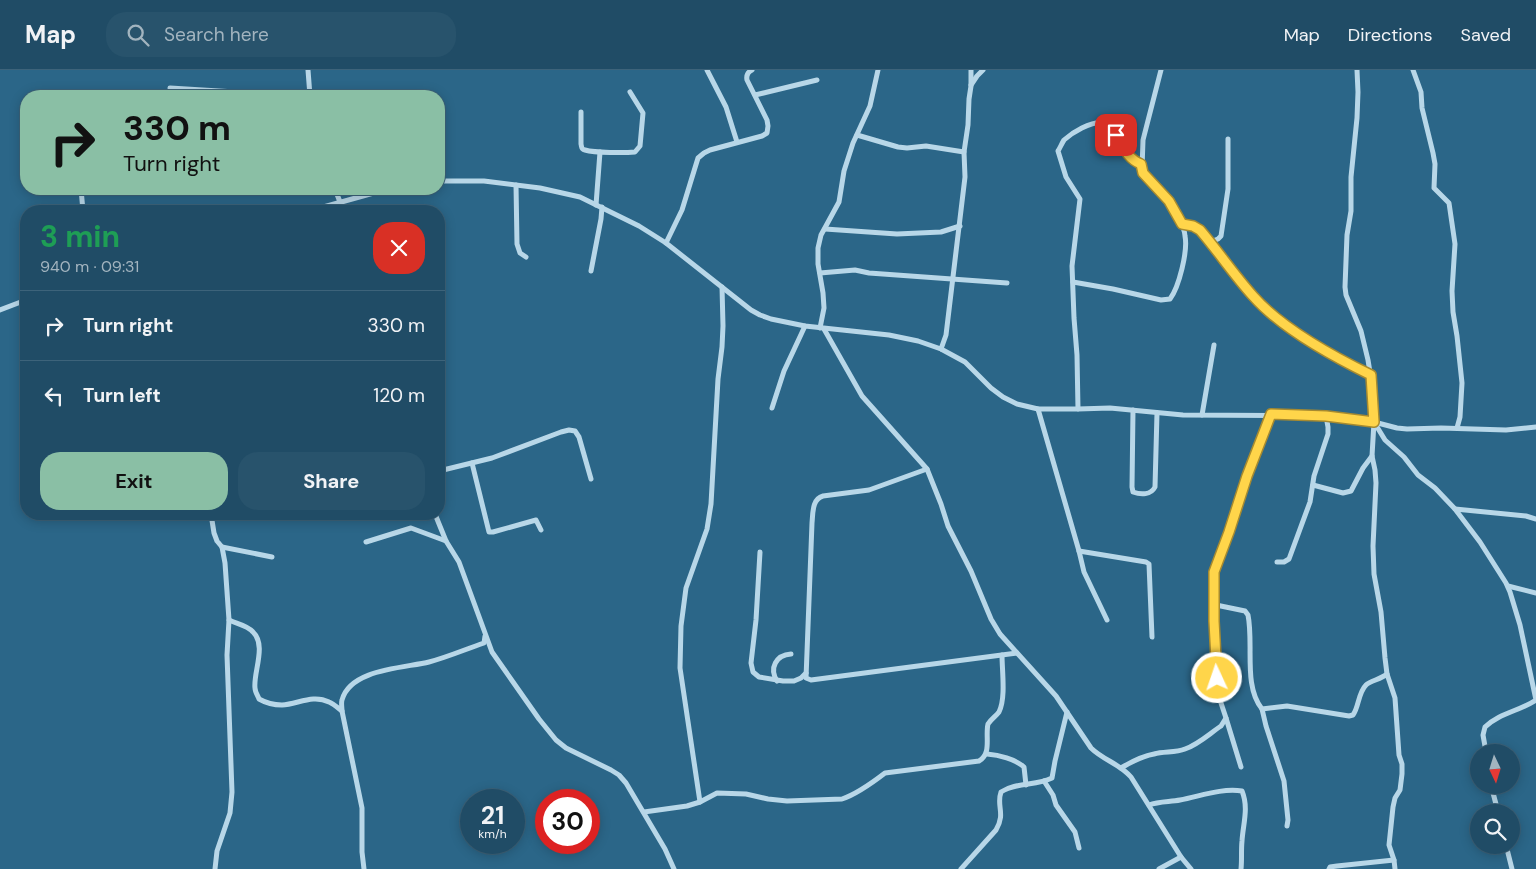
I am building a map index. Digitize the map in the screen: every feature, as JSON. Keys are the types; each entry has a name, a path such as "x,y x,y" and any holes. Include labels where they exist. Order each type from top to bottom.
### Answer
{"street":[{"path":"308,70 310,90"},
{"path":"707,70 726,107 737,142"},
{"path":"666,243 682,210 698,158 710,150 762,136 766,133 767,120 746,76 752,70"},
{"path":"878,70 870,106 856,135 844,171 840,202 821,235 818,248 824,308 822,328 862,396 927,469 948,526 972,571 991,619 1000,634 1056,696 1091,748 1131,777 1181,857 1191,869"},
{"path":"941,349 946,335 960,226 965,177 964,152 971,86 970,70"},
{"path":"971,86 983,70"},
{"path":"1073,282 1161,300 1170,299 1182,269 1186,237 1182,224 1169,201 1143,173 1141,164 1143,140 1161,70"},
{"path":"1357,70 1358,92 1345,287 1346,295 1361,331 1371,375 1374,422 1372,456 1376,483 1373,546 1374,574 1380,603 1387,674 1395,698 1399,755 1402,764 1400,790 1393,807 1390,828 1389,845 1395,869"},
{"path":"1413,70 1421,92 1422,108 1435,164 1434,188 1449,204 1455,244 1452,312 1457,336 1462,383 1458,428"},
{"path":"755,95 817,80"},
{"path":"170,88 203,90"},
{"path":"581,112 580,144 585,150 630,152 638,150 640,146 642,113 630,92"},
{"path":"1078,410 1073,258 1080,198 1066,177 1058,151 1064,141 1092,123 1102,122 1116,135 1128,156 1141,164"},
{"path":"856,135 898,147 926,146 964,152"},
{"path":"1210,242 1221,236 1228,189 1228,139"},
{"path":"591,271 601,219 599,206 600,152"},
{"path":"445,181 484,181 540,188 580,197 639,226 666,243 760,315 805,326 904,337 941,349 965,362 991,388 1004,397 1017,404 1038,409 1078,410 1110,408 1202,415 1271,414 1326,416 1374,422 1402,429 1458,428 1506,430 1536,427"},
{"path":"516,185 517,244 520,253 526,257"},
{"path":"337,195 340,202"},
{"path":"328,205 366,195"},
{"path":"1182,224 1193,226 1200,230 1249,292 1271,314 1344,362 1371,375"},
{"path":"825,229 897,234 941,232 960,226"},
{"path":"820,273 855,270 869,273 1007,283"},
{"path":"700,802 680,668 680,626 686,588 707,529 718,380 723,340 722,287"},
{"path":"0,310 20,302"},
{"path":"772,408 780,383 805,326"},
{"path":"1202,415 1214,345"},
{"path":"1038,409 1084,572 1107,620"},
{"path":"1133,410 1132,490 1136,493 1149,493 1155,487 1157,413"},
{"path":"1241,767 1219,697 1214,621 1214,572 1247,476 1271,414"},
{"path":"1277,562 1284,562 1289,559 1310,502 1314,476 1328,434 1326,416"},
{"path":"1374,422 1385,440 1404,457 1418,474 1436,488 1455,509 1480,542 1508,586 1520,626 1536,700 1529,705 1496,718 1485,727 1483,735 1485,744"},
{"path":"445,470 492,458 569,430 575,431 579,436 590,479"},
{"path":"1312,485 1338,492 1351,491 1363,468 1372,456"},
{"path":"472,463 489,532 536,520 542,530"},
{"path":"927,469 869,490 818,497 815,501 812,523 806,678 811,680 1017,653"},
{"path":"1455,509 1526,516 1536,519"},
{"path":"212,520 217,541 222,547 228,620 227,655 232,792 230,813 217,851 214,869"},
{"path":"438,520 446,541 459,562 485,636 499,663 538,719 556,740 566,748 618,775 626,783 665,849 674,869"},
{"path":"366,542 411,528 446,541"},
{"path":"222,547 272,557"},
{"path":"1079,551 1149,564 1152,637"},
{"path":"760,552 756,620 751,663 753,672 759,677 777,681 794,681 802,678 806,673"},
{"path":"1508,586 1536,593"},
{"path":"1214,603 1244,611 1248,615 1254,697 1262,709 1284,781 1287,826"},
{"path":"228,620 246,626 253,631 259,641 258,666 254,688 259,699 269,704 282,705 308,699 318,699 328,702 342,711"},
{"path":"364,869 362,808 342,711 342,700 348,689 355,682 372,673 439,660 484,643 485,636"},
{"path":"777,681 773,671 774,666 780,657 791,654"},
{"path":"644,812 681,808 700,802 717,793 737,793 787,801 842,799 874,782 885,773 964,764 984,759 987,754 988,724 1001,707 1002,655"},
{"path":"1528,665 1536,666"},
{"path":"1262,709 1287,706 1349,716 1353,715 1364,687 1368,683 1383,678 1387,674"},
{"path":"961,869 999,825 1002,816 1001,792 1011,787 1052,778 1067,712"},
{"path":"1121,768 1155,754 1180,751 1196,745 1221,726 1226,718"},
{"path":"987,754 1020,763 1024,767 1026,784"},
{"path":"1044,781 1053,795 1056,805 1075,832 1079,848"},
{"path":"1149,805 1213,792 1242,791 1245,798 1246,819 1243,832 1242,869"},
{"path":"1508,854 1512,869"},
{"path":"1159,869 1181,857"},
{"path":"1329,869 1330,867 1337,866 1394,860"}],"route":[{"path":"1116,135 1128,156 1141,164 1143,173 1169,201 1182,224 1193,226 1200,230 1239,281 1271,314 1292,330 1344,362 1371,375 1374,422 1339,417 1271,414 1247,476 1214,572 1217,678"}]}
